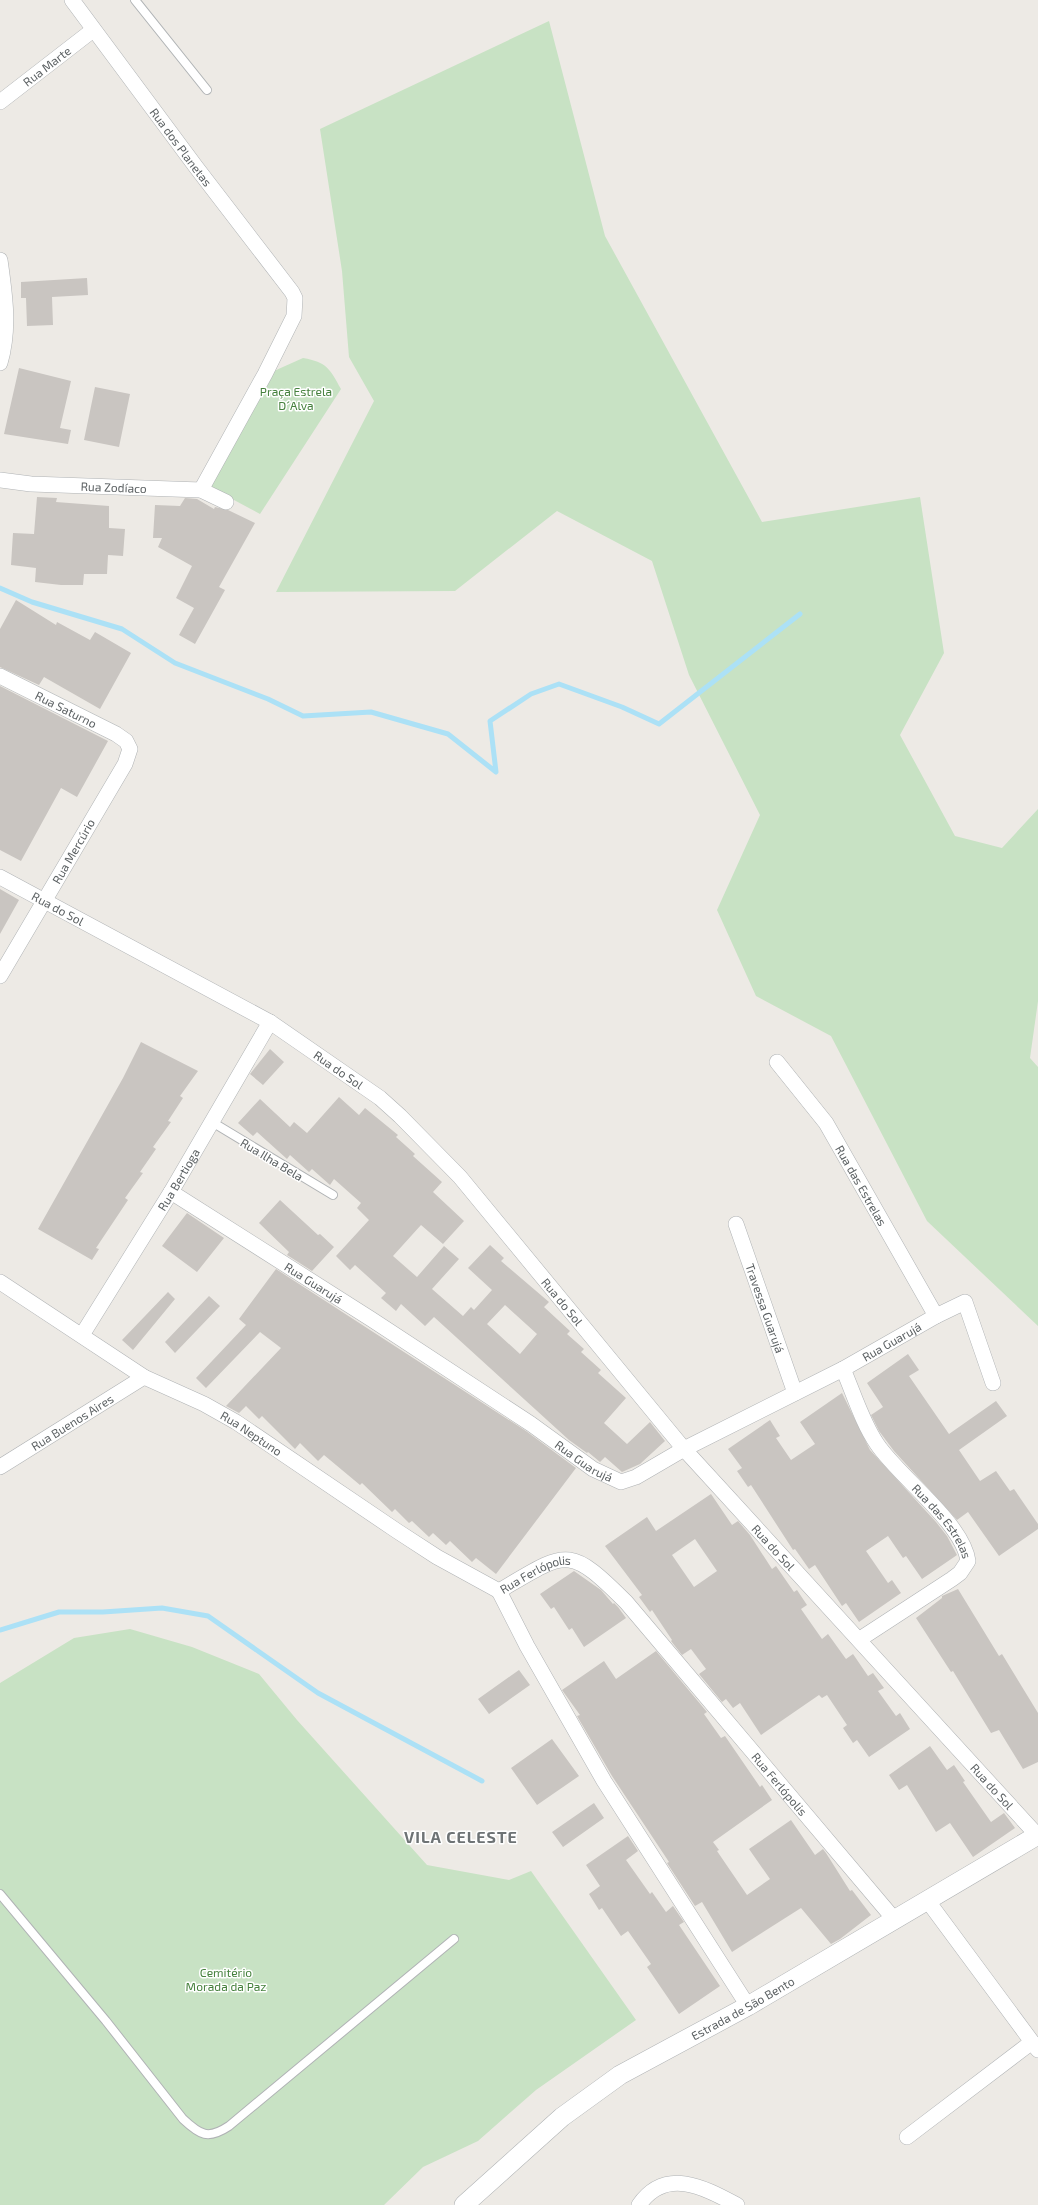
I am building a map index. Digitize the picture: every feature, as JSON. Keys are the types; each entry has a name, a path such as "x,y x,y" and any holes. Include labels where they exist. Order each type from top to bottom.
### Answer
{"street":[{"name":"Rua dos Planetas","path":"72,0 295,298 294,316 265,374 201,490"},
{"name":"Rua Marte","path":"0,102 93,30"},
{"path":"0,260 6,298 6,330 0,363"},
{"name":"Rua Zodíaco","path":"0,480 31,484 201,490 226,502"},
{"name":"Rua Saturno","path":"0,676 116,734 129,745"},
{"name":"Rua Mercúrio","path":"0,976 125,764 130,754 129,745"},
{"name":"Rua do Sol","path":"0,877 270,1022 380,1098 460,1177 684,1449 860,1639 1038,1835"},
{"name":"Rua Bertioga","path":"82,1335 171,1192 270,1022"},
{"name":"Rua das Estrelas","path":"777,1062 826,1123 936,1316"},
{"name":"Rua Guarujá","path":"171,1192 371,1319 531,1424 593,1469 621,1482 636,1477 684,1449 843,1369 936,1316 965,1302 993,1383"},
{"name":"Travessa Guarujá","path":"736,1224 795,1393"},
{"name":"Rua Neptuno","path":"0,1282 144,1377 204,1404 236,1422 396,1531 437,1557 499,1591"},
{"name":"Rua das Estrelas","path":"843,1369 877,1444 952,1528 964,1546 968,1561 960,1573 952,1579 860,1639"},
{"name":"Rua Buenos Aires","path":"0,1468 144,1377"},
{"name":"Rua Ferlópolis","path":"748,2006 604,1781 527,1646 499,1591 540,1567 559,1559 569,1558 578,1561 600,1576 626,1602 894,1919"},
{"name":"Estrada de São Bento","path":"464,2205 562,2117 620,2075 748,2006 1038,1835"},
{"path":"907,2137 1035,2046 927,1900"},
{"path":"639,2205 644,2197 654,2190 678,2183 691,2184 708,2190 737,2205"}],"lane":[{"path":"135,0 207,90"},
{"name":"Rua Ilha Bela","path":"212,1122 333,1195"},
{"path":"0,1894 106,2021 183,2119 197,2132 205,2134 221,2132 229,2126 454,1939"}],"green space":[{"path":"549,21 605,236 762,522 920,497 944,653 900,735 955,836 1002,848 1038,809 1038,1001 1030,1058 1038,1067 1038,1326 927,1221 831,1036 756,996 717,910 760,815 689,675 652,561 557,511 455,591 276,592 374,401 349,357 342,271 320,129"},
{"name":"Praça Estrela D´Alva","path":"303,358 323,364 334,376 341,389 260,514 210,487 274,371"},
{"name":"Cemitério Morada da Paz","path":"130,1629 192,1647 259,1674 297,1720 427,1865 509,1880 531,1871 636,2020 536,2090 478,2141 423,2167 384,2205 0,2205 0,1683 74,1638"}],"building":[{"path":"87,278 88,295 52,297 53,325 27,326 26,298 21,298 21,282"},
{"path":"19,368 71,381 60,428 71,430 68,444 4,434"},
{"path":"95,387 130,394 119,447 84,440"},
{"path":"37,497 57,498 56,502 109,506 109,528 125,529 123,556 108,555 107,574 84,574 83,585 61,585 35,582 36,568 11,565 13,533 34,534"},
{"path":"185,498 197,499 214,509 215,507 228,510 255,523 219,587 225,590 195,644 179,635 194,608 176,598 192,566 158,547 162,538 153,538 155,505 180,506"},
{"path":"16,600 56,625 57,622 90,640 95,632 131,653 100,709 44,677 39,685 0,667 0,629"},
{"path":"0,686 108,741 77,797 61,788 21,861 0,850"},
{"path":"0,889 19,900 0,934"},
{"path":"141,1042 198,1071 180,1096 183,1098 168,1121 171,1122 153,1147 156,1149 140,1172 143,1173 125,1198 128,1200 96,1248 99,1249 92,1260 38,1229 123,1078"},
{"path":"270,1049 284,1062 263,1085 250,1074"},
{"path":"339,1097 359,1115 365,1108 398,1135 396,1137 415,1154 413,1156 442,1182 433,1192 464,1221 443,1244 421,1225 393,1256 417,1277 444,1246 459,1259 432,1289 463,1316 471,1307 474,1310 492,1290 468,1268 490,1245 504,1258 501,1261 549,1302 544,1307 570,1331 567,1334 584,1349 581,1352 601,1370 598,1373 626,1398 604,1423 627,1444 650,1422 665,1441 640,1464 622,1472 605,1457 600,1462 588,1452 587,1453 569,1440 434,1317 425,1326 401,1304 396,1311 381,1298 386,1293 355,1265 350,1270 336,1256 369,1220 357,1208 361,1203 334,1179 330,1185 312,1169 309,1172 290,1155 287,1159 257,1132 253,1136 238,1123 260,1099 290,1127 294,1122 307,1133","holes":["505,1305 537,1334 520,1354 487,1324"]},
{"path":"280,1200 318,1235 320,1234 334,1247 312,1271 287,1255 289,1252 259,1223"},
{"path":"187,1213 224,1238 197,1272 162,1246"},
{"path":"276,1269 526,1431 576,1468 496,1574 476,1558 472,1562 450,1541 446,1545 433,1533 429,1537 412,1521 409,1523 395,1509 392,1512 362,1483 360,1485 324,1455 318,1461 300,1443 295,1449 262,1416 259,1419 246,1406 239,1413 226,1406 281,1348 260,1332 206,1388 196,1378 246,1325 239,1319"},
{"path":"168,1292 175,1299 133,1350 122,1340"},
{"path":"209,1296 220,1306 175,1353 165,1342"},
{"path":"908,1354 919,1370 909,1376 949,1434 996,1401 1007,1416 959,1450 980,1481 996,1471 1010,1491 1014,1489 1038,1524 1038,1529 999,1556 968,1512 957,1520 894,1451 879,1431 871,1415 883,1407 867,1383"},
{"path":"842,1393 870,1450 936,1522 947,1536 957,1555 922,1579 906,1556 903,1558 888,1536 866,1551 888,1583 892,1580 901,1593 859,1622 846,1603 842,1606 815,1565 809,1569 795,1549 793,1550 751,1485 748,1487 737,1471 742,1468 728,1449 770,1420 780,1436 776,1438 791,1460 815,1444 800,1422"},
{"path":"711,1494 732,1525 738,1521 750,1535 772,1569 776,1566 794,1592 797,1590 807,1605 801,1609 822,1639 828,1634 846,1659 853,1654 868,1676 873,1673 884,1688 878,1691 896,1716 900,1713 910,1729 869,1757 857,1740 853,1743 843,1728 847,1725 827,1695 822,1698 819,1695 761,1735 740,1703 733,1708 726,1699 722,1702 699,1674 706,1669 691,1649 682,1655 671,1641 672,1640 652,1610 650,1612 639,1597 642,1595 605,1546 647,1517 656,1531","holes":["695,1539 717,1571 694,1587 672,1555"]},
{"path":"574,1571 601,1590 613,1604 614,1603 618,1607 626,1618 584,1647 572,1628 569,1630 554,1607 551,1609 540,1594"},
{"path":"958,1589 999,1656 1002,1654 1038,1713 1038,1762 1023,1769 999,1730 991,1733 953,1671 951,1672 916,1618 942,1598 942,1596"},
{"path":"656,1651 707,1712 704,1714 721,1738 725,1736 760,1787 762,1785 772,1800 713,1842 719,1850 717,1851 747,1895 770,1879 749,1849 791,1820 815,1855 823,1849 850,1891 852,1890 871,1915 840,1939 831,1944 801,1908 732,1952 702,1902 695,1906 667,1863 669,1862 612,1776 577,1716 580,1715 562,1690 604,1661 616,1679"},
{"path":"519,1670 530,1685 489,1714 478,1699"},
{"path":"552,1739 579,1776 537,1805 511,1768"},
{"path":"930,1746 947,1770 954,1765 965,1781 963,1782 991,1822 1004,1813 1015,1828 973,1857 950,1823 936,1832 907,1785 899,1790 889,1775"},
{"path":"594,1803 604,1818 563,1847 552,1832"},
{"path":"628,1836 638,1851 626,1860 650,1894 652,1892 666,1912 673,1906 684,1922 679,1925 720,1986 679,2014 647,1967 651,1964 628,1931 621,1936 602,1908 599,1910 589,1894 600,1886 586,1865"}],"waterway":[{"path":"0,588 32,602 122,629 175,663 268,699 303,716 371,712 448,734 496,772 490,721 531,694 559,684 622,707 659,724 800,614"},
{"path":"0,1630 59,1612 103,1612 162,1608 208,1616 318,1693 482,1781"}],"district":[{"name":"VILA CELESTE","path":"461,1836"}]}
